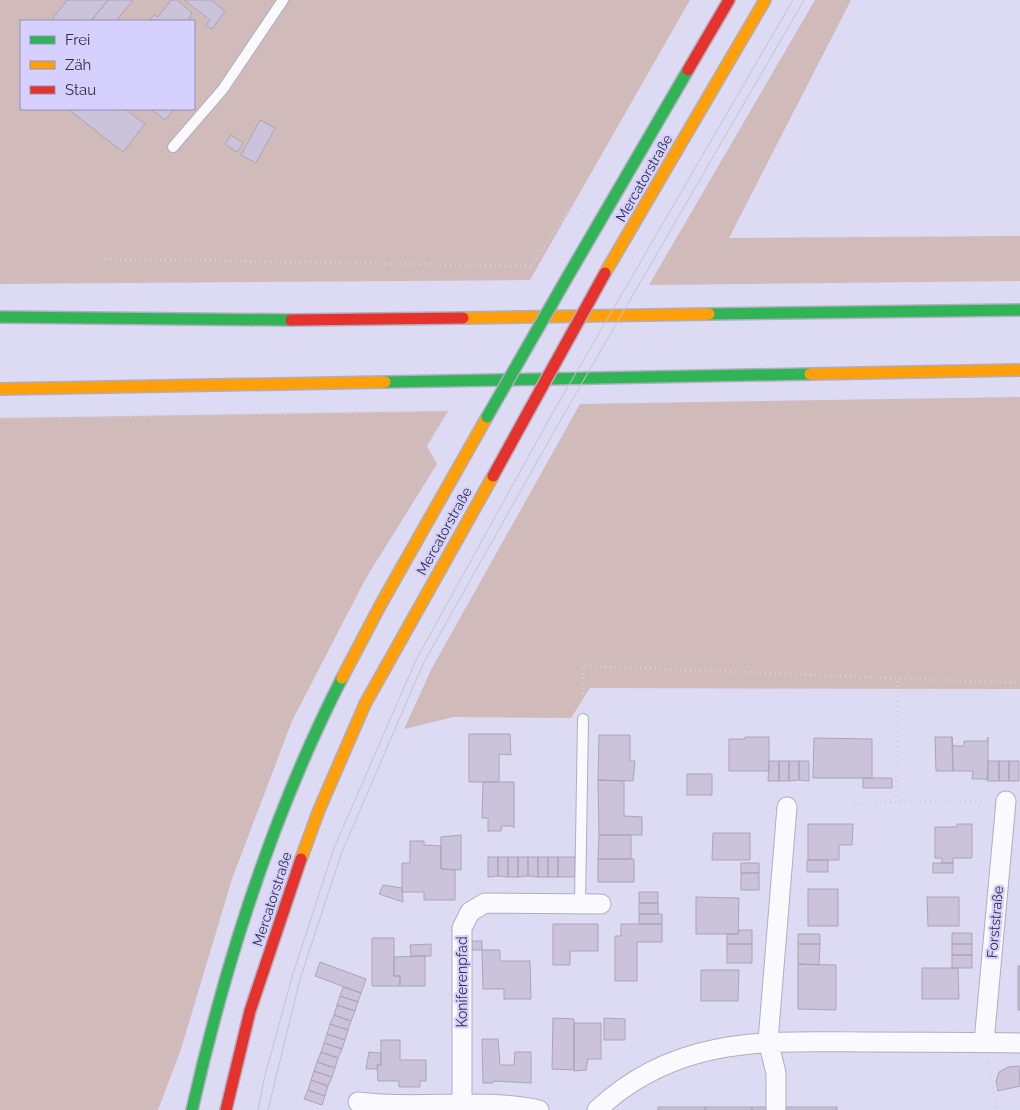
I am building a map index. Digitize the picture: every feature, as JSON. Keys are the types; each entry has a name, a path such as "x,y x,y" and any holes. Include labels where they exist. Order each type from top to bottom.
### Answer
{"main road":[{"name":"Mercatorstraße","path":"192,1110 228,965 251,891 286,797 336,690 486,417 729,0"},
{"name":"Mercatorstraße","path":"226,1110 250,1010 285,902 319,810 365,704 605,273 765,0"},
{"path":"0,317 299,320 1020,310"},
{"path":"0,389 1020,370"},
{"path":"238,1110 273,942"}],"street":[{"name":"Forststraße","path":"984,1042 1006,801"},
{"path":"776,1107 776,1073 768,1041 787,807"},
{"name":"Koniferenpfad","path":"462,1105 462,928 470,912 485,903 601,904"},
{"path":"597,1110 616,1093 671,1061 706,1049 768,1041 1020,1043"},
{"path":"358,1102 374,1106 462,1105 539,1110"}],"lane":[{"path":"173,147 224,89 282,0"},
{"path":"580,904 583,719"}],"path":[{"path":"105,259 532,266 571,206 580,211"},
{"path":"0,418 448,411 427,446 437,464"},
{"path":"583,719 583,666 1020,683"},
{"path":"896,802 898,678"},
{"path":"855,803 1006,801"},
{"path":"984,1042 997,1110"}],"shaded area":[{"path":"0,0 690,0 530,280 0,284"},
{"path":"815,0 851,0 729,238 1020,236 1020,281 649,285"},
{"path":"1020,397 1020,689 590,688 571,718 454,717 404,729 432,668 580,404"},
{"path":"448,411 427,446 437,464 366,578 292,721 232,879 181,1049 158,1110 0,1110 0,418"}],"building":[{"path":"67,0 108,0 92,20 52,20"},
{"path":"108,0 133,0 117,20 92,20"},
{"path":"171,0 177,0 192,13 188,20 150,20 154,15 158,17"},
{"path":"184,0 211,0 225,11 212,29 206,25 210,20"},
{"path":"69,110 126,110 145,124 123,152"},
{"path":"152,110 173,110 165,120"},
{"path":"260,120 275,128 256,163 241,155"},
{"path":"231,135 243,143 237,152 225,144"},
{"path":"469,734 510,734 511,755 499,754 499,782 469,782"},
{"path":"599,735 630,735 630,761 635,761 633,781 598,780"},
{"path":"745,737 769,737 769,771 729,771 729,739 745,739"},
{"path":"935,737 952,737 953,771 936,771"},
{"path":"952,737 953,746 964,746 964,741 987,741 988,737 988,779 972,779 973,771 953,771"},
{"path":"814,738 872,739 872,778 813,778"},
{"path":"769,761 779,761 779,781 768,781"},
{"path":"779,761 789,761 789,781 779,781"},
{"path":"789,761 799,761 799,780 789,781"},
{"path":"799,761 809,761 809,781 799,780"},
{"path":"988,761 999,761 999,781 987,781"},
{"path":"999,761 1009,761 1009,781 999,781"},
{"path":"1009,761 1019,761 1019,781 1009,781"},
{"path":"687,774 712,774 712,795 687,795"},
{"path":"863,778 892,778 892,788 863,788"},
{"path":"598,780 624,781 624,816 642,817 642,835 599,835"},
{"path":"483,782 514,782 514,828 513,826 502,826 501,831 488,831 488,818 482,818"},
{"path":"808,824 853,824 852,845 839,845 839,860 808,860"},
{"path":"957,824 972,824 972,858 953,858 953,863 942,863 942,858 935,858 935,827 957,827"},
{"path":"713,833 750,833 750,860 712,860"},
{"path":"461,835 461,870 441,869 441,837"},
{"path":"599,835 631,835 631,859 598,859"},
{"path":"410,841 424,841 424,845 441,846 441,869 455,870 455,900 424,900 424,892 402,892 402,863 410,863"},
{"path":"488,857 498,857 498,876 488,877"},
{"path":"498,857 508,857 508,877 498,876"},
{"path":"508,857 518,857 518,877 508,877"},
{"path":"518,857 528,857 528,876 518,877"},
{"path":"528,857 538,857 538,877 528,876"},
{"path":"538,857 548,857 548,877 538,877"},
{"path":"548,857 558,857 558,877 548,877"},
{"path":"558,857 575,857 575,877 558,877"},
{"path":"598,859 634,859 634,882 598,882"},
{"path":"807,860 828,860 828,872 807,872"},
{"path":"741,863 759,863 759,873 741,873"},
{"path":"933,863 953,863 953,873 933,873"},
{"path":"741,873 759,873 759,890 741,890"},
{"path":"383,885 402,888 403,902 379,894"},
{"path":"808,889 838,889 838,926 808,926"},
{"path":"639,892 658,892 658,903 639,903"},
{"path":"696,897 739,898 738,934 696,934"},
{"path":"927,897 959,897 959,926 928,926"},
{"path":"639,903 658,903 658,914 639,914"},
{"path":"639,914 662,914 662,924 639,924"},
{"path":"553,924 598,924 598,951 570,951 570,965 553,965"},
{"path":"621,924 662,924 662,942 637,942 637,981 615,981 615,936 621,936"},
{"path":"739,930 752,930 752,944 727,944 727,934 738,934"},
{"path":"952,933 972,933 972,944 952,944"},
{"path":"798,934 820,934 820,944 798,944"},
{"path":"372,938 394,938 394,976 400,976 400,986 372,986"},
{"path":"472,941 482,941 482,950 472,950"},
{"path":"431,944 431,956 411,956 410,945"},
{"path":"727,944 752,944 752,963 727,963"},
{"path":"798,944 820,944 819,965 798,964"},
{"path":"952,944 972,944 972,955 952,955"},
{"path":"482,950 500,950 500,961 530,961 531,999 504,999 504,989 483,989"},
{"path":"952,955 972,955 972,968 952,968"},
{"path":"425,956 425,986 400,986 400,976 394,976 394,957"},
{"path":"320,962 366,979 361,993 315,976"},
{"path":"798,964 836,965 836,1010 798,1009"},
{"path":"1018,966 1020,966 1020,1010 1018,1010"},
{"path":"922,968 958,968 959,999 922,999"},
{"path":"701,970 739,970 738,1001 701,1001"},
{"path":"343,987 361,993 358,1002 340,996"},
{"path":"340,996 358,1002 355,1011 337,1005"},
{"path":"337,1005 355,1011 351,1021 334,1015"},
{"path":"334,1015 351,1021 348,1030 330,1024"},
{"path":"553,1018 574,1019 574,1070 552,1069"},
{"path":"604,1018 625,1019 625,1040 604,1040"},
{"path":"574,1023 601,1023 601,1059 588,1059 586,1070 574,1071"},
{"path":"330,1024 348,1030 345,1040 327,1034"},
{"path":"327,1034 345,1040 342,1049 324,1043"},
{"path":"482,1039 498,1039 500,1065 514,1065 515,1052 531,1052 531,1083 493,1081 493,1083 483,1083"},
{"path":"381,1040 400,1040 400,1060 426,1060 426,1081 420,1081 420,1087 399,1087 399,1081 378,1081 377,1065 381,1065"},
{"path":"324,1043 342,1049 338,1058 321,1052"},
{"path":"321,1052 338,1058 335,1068 317,1062"},
{"path":"369,1052 381,1053 381,1065 377,1065 378,1069 366,1069"},
{"path":"317,1062 335,1068 332,1077 314,1071"},
{"path":"1019,1066 1020,1086 998,1091 996,1081 999,1072 1008,1067"},
{"path":"314,1071 332,1077 328,1086 311,1080"},
{"path":"311,1080 328,1086 325,1096 308,1090"},
{"path":"308,1090 325,1096 322,1105 304,1099"},
{"path":"658,1107 705,1107 705,1110 658,1110"},
{"path":"705,1107 752,1107 752,1110 705,1110"},
{"path":"752,1107 837,1107 837,1110 752,1110"}],"tram line":[{"path":"258,1110 264,1079 292,977 334,848 416,660 552,414 793,0"},
{"path":"268,1110 300,979 342,852 423,664 564,414 804,0"}],"traffic: fast":[{"path":"568,276 688,70"},
{"path":"487,417 568,276"},
{"path":"709,314 1020,310"},
{"path":"0,317 291,320"},
{"path":"385,382 810,374"},
{"path":"192,1110 220,998 254,889 294,782 342,678"}],"traffic: slow":[{"path":"605,273 765,0"},
{"path":"463,318 709,314"},
{"path":"810,374 1020,370"},
{"path":"0,389 385,382"},
{"path":"342,678 381,604 487,417"},
{"path":"301,859 319,810 365,704 493,476"}],"traffic: jam":[{"path":"688,70 729,0"},
{"path":"526,416 605,273"},
{"path":"291,320 463,318"},
{"path":"493,476 526,416"},
{"path":"226,1110 250,1011 301,859"}]}
